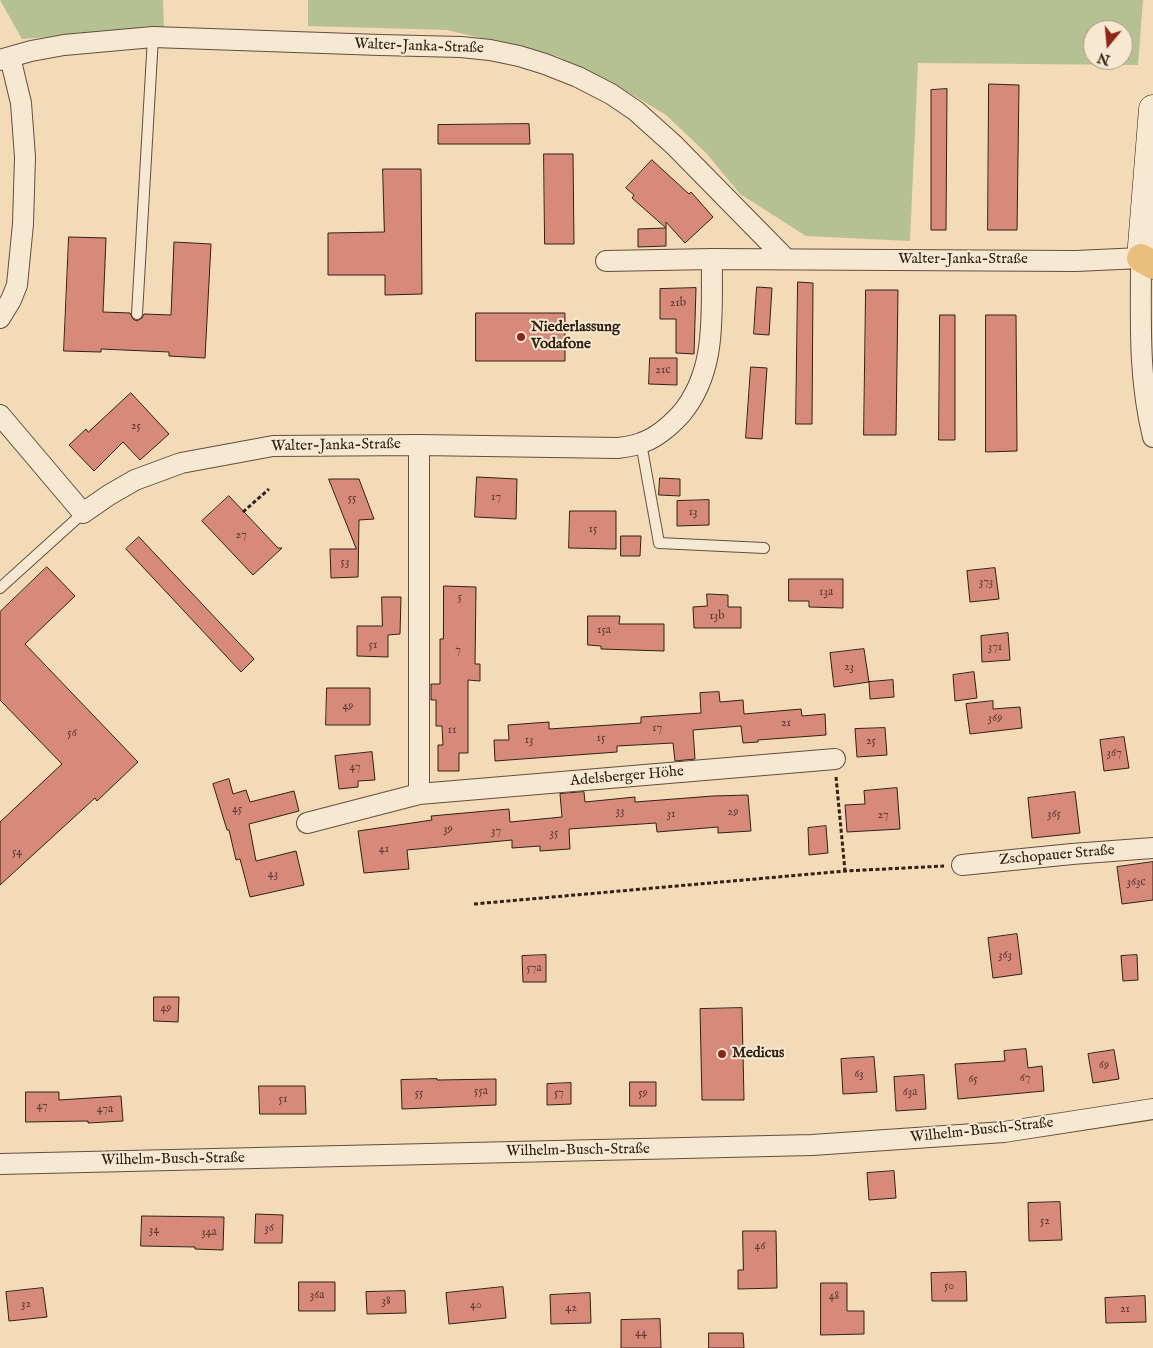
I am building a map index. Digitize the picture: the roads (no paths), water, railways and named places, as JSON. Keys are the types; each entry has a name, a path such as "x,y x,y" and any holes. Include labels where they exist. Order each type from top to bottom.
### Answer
{"street":[{"name":"Walter-Janka-Straße","path":"0,318 11,300 19,269 25,158 22,113 5,58 64,45 153,37 461,47 490,50 545,64 578,77 611,94 636,111 674,145 786,259"},
{"path":"1153,109 1149,260 1140,341 1146,409 1153,437"},
{"name":"Walter-Janka-Straße","path":"83,513 135,480 181,463 273,446 419,445 618,448 641,443 669,427 677,419 694,396 702,378 708,358 712,259"},
{"name":"Walter-Janka-Straße","path":"606,261 712,259 1149,260"},
{"path":"0,416 83,513"},
{"path":"419,445 419,794"},
{"name":"Adelsberger Höhe","path":"307,823 419,794 835,759"},
{"name":"Zschopauer Straße","path":"962,865 1153,848"},
{"name":"Wilhelm-Busch-Straße","path":"0,1164 812,1145 1004,1132 1153,1109"}],"lane":[{"path":"137,314 153,37"},
{"path":"641,443 659,543 764,548"},
{"path":"0,588 83,513"}],"place":[{"name":"Niederlassung Vodafone","path":"521,337"},
{"name":"Medicus","path":"722,1054"}]}
